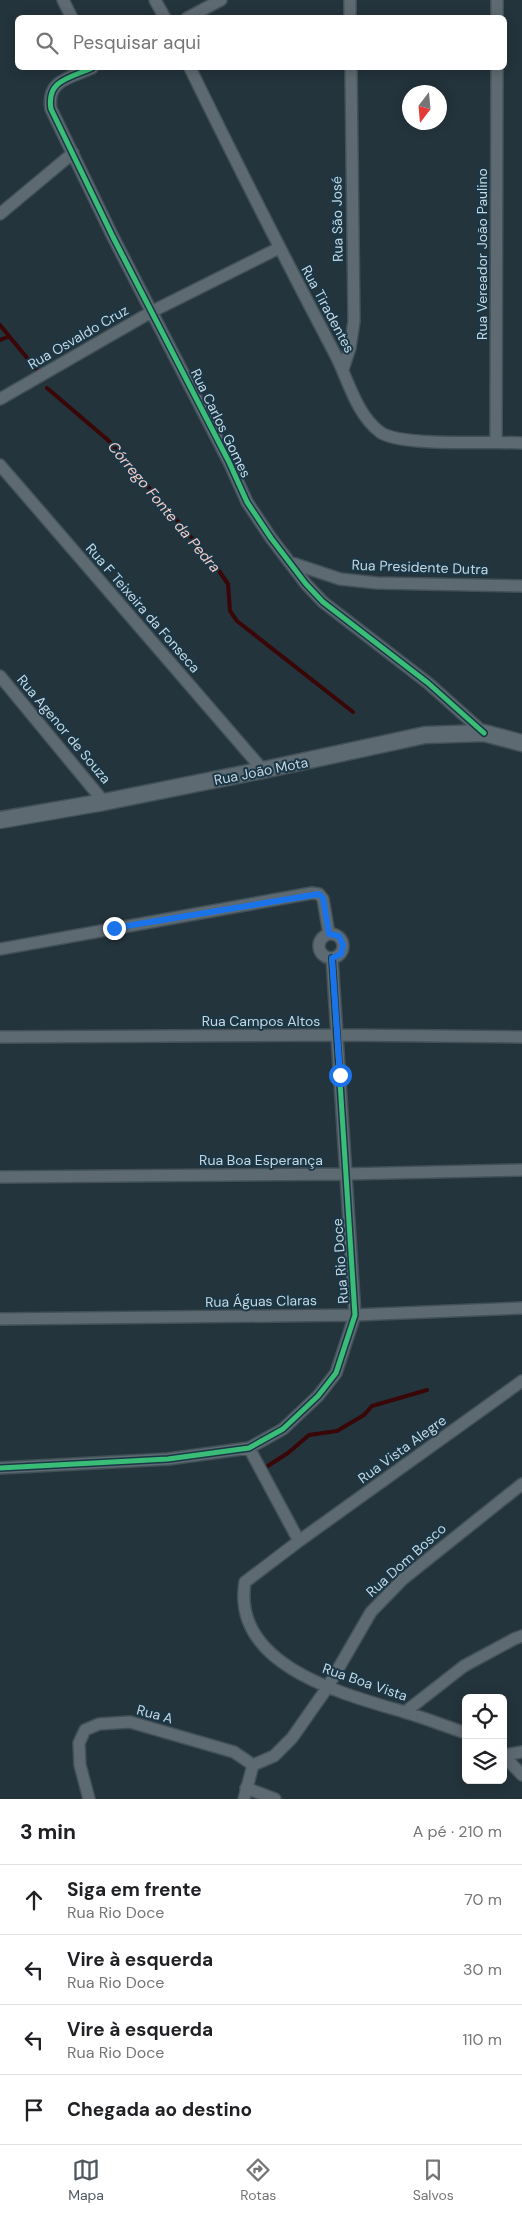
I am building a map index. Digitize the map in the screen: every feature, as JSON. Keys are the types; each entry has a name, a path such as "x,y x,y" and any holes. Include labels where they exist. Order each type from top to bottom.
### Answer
{"main road":[{"name":"Rua João Mota","path":"0,820 104,802 425,735 484,733 522,743"}],"street":[{"path":"63,0 70,15"},
{"path":"155,0 163,15"},
{"path":"193,15 222,0"},
{"path":"350,0 350,15"},
{"path":"497,0 497,15"},
{"name":"Rua Carlos Gomes","path":"87,70 58,83 49,97 51,109 113,237 153,311 229,462 247,502 289,562 323,602 428,683 484,733"},
{"name":"Rua Tiradentes","path":"191,70 279,248 343,369 362,411 380,433 402,439 428,442 496,441 522,443"},
{"name":"Rua São José","path":"343,369 350,348 354,321 351,70"},
{"name":"Rua Vereador João Paulino","path":"496,441 497,70"},
{"path":"0,214 73,153"},
{"name":"Rua Osvaldo Cruz","path":"0,399 153,311 279,248"},
{"name":"Rua F Teixeira da Fonseca","path":"0,465 263,770"},
{"name":"Rua Presidente Dutra","path":"289,562 340,579 377,583 522,586"},
{"name":"Rua Agenor de Souza","path":"0,676 104,802"},
{"path":"0,949 312,893 319,894 323,898 329,934"},
{"path":"329,934 339,936 343,945 341,954 332,958 323,956 318,948 321,938 329,934"},
{"name":"Rua Rio Doce","path":"0,1468 168,1459 249,1448 284,1429 318,1396 336,1373 355,1315 332,958"},
{"name":"Rua Campos Altos","path":"0,1037 338,1035 522,1037"},
{"name":"Rua Boa Esperança","path":"0,1177 345,1174 522,1170"},
{"name":"Rua Águas Claras","path":"0,1319 355,1315 522,1308"},
{"name":"Rua Vista Alegre","path":"299,1541 522,1381"},
{"path":"249,1448 299,1541"},
{"name":"Rua Dom Bosco","path":"253,1765 274,1756 292,1738 327,1688 371,1612 403,1579 522,1484"},
{"name":"Rua Boa Vista","path":"299,1541 246,1582 243,1598 251,1628 264,1647 283,1664 327,1688 462,1732"},
{"path":"405,1712 464,1666 522,1636"},
{"name":"Rua A","path":"89,1799 80,1765 79,1743 85,1730 99,1724 130,1722 234,1752 253,1765"},
{"path":"507,1754 522,1752"},
{"path":"507,1758 522,1775"},
{"path":"253,1765 245,1793 275,1799"}],"waterway":[{"name":"Córrego Fonte da Pedra","path":"0,325 37,370"},
{"path":"0,340 8,337"},
{"name":"Córrego Fonte da Pedra","path":"47,388 109,441 215,565 228,584 230,611 237,621 353,712"},
{"path":"263,1469 288,1453 309,1435 337,1431 364,1415 372,1406 427,1390"}],"cycle path":[{"path":"87,70 61,81 56,86 50,99 51,109 113,237 229,462 247,502 271,538 306,584 323,602 428,683 484,733"},
{"path":"0,1468 168,1459 249,1448 283,1429 318,1396 336,1373 355,1315 332,958"}],"route":[{"path":"114,928 312,893 319,894 323,898 329,934 339,936 343,945 341,954 332,958 340,1075"}]}
